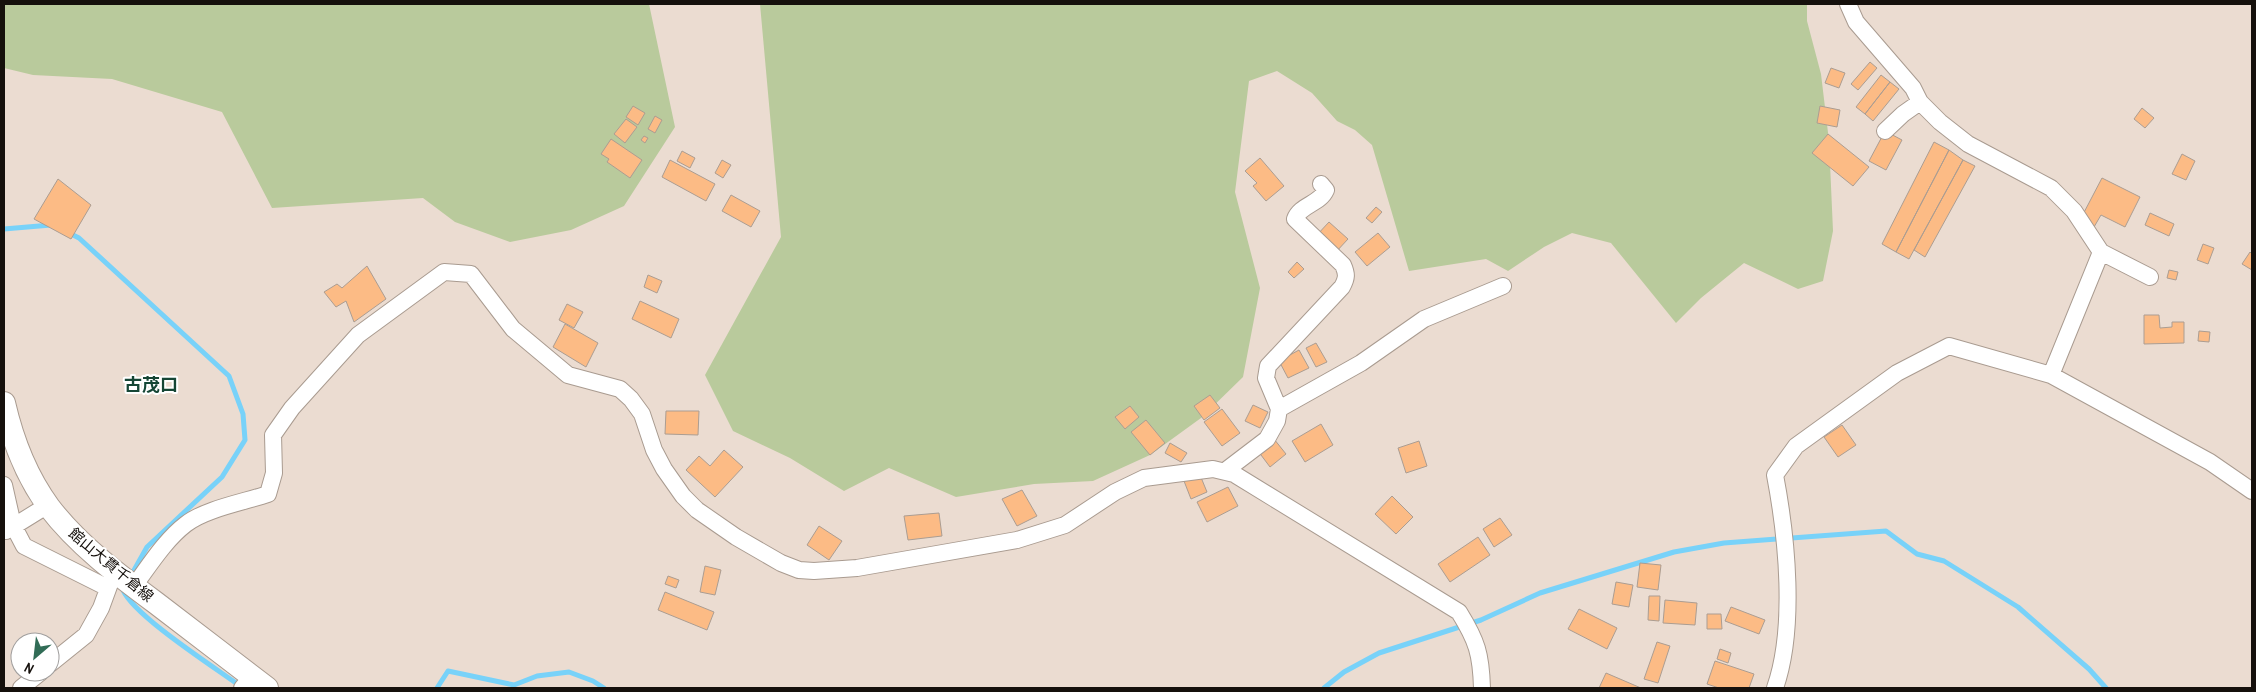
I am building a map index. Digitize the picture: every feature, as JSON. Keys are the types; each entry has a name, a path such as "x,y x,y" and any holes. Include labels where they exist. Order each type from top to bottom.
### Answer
{"main road":[{"name":"館山大貫千倉線","path":"4,403 15,442 48,505 111,580 134,586 254,684"}],"street":[{"path":"1848,4 1856,22 1913,88 1920,102 1940,122 1968,144 2051,188 2074,211 2101,252 2150,277"},
{"path":"1885,131 1903,114 1920,102"},
{"path":"1225,471 1267,439 1277,421 1279,409 1266,378 1268,366 1342,287 1346,279 1347,272 1343,265 1295,219 1297,213 1323,196 1326,190 1321,184"},
{"path":"2051,375 2101,252"},
{"path":"134,586 161,550 186,524 205,514 268,494 274,473 273,435 292,408 358,336 444,272 471,274 514,329 568,375 620,389 642,414 654,450 682,496 697,510 736,537 781,563 799,570 814,571 857,568 1033,537 1065,525 1115,492 1144,478 1208,470 1225,471 1260,490 1459,612 1474,636 1479,651 1482,688"},
{"path":"1279,409 1361,363 1424,319 1503,286"},
{"path":"1775,688 1784,658 1786,633 1784,523 1775,475 1796,446 1897,373 1949,346 2051,375 2210,462 2252,491"},
{"path":"4,485 8,529 24,546 111,580 101,608 86,635 60,656"},
{"path":"8,529 48,505"}],"green space":[{"path":"4,4 649,4 675,127 624,206 571,230 510,242 455,222 423,198 272,208 222,112 112,79 33,75 4,68"},
{"path":"760,4 1807,4 1807,21 1821,74 1829,141 1833,231 1823,281 1798,289 1744,263 1701,298 1676,323 1611,243 1572,233 1544,247 1508,271 1486,259 1409,271 1372,145 1355,130 1337,121 1312,93 1277,71 1249,81 1235,192 1260,288 1243,377 1201,418 1150,455 1093,481 1034,484 956,497 889,468 844,491 790,458 733,431 705,375 781,237"}],"building":[{"path":"1870,62 1877,68 1858,90 1851,84"},
{"path":"1831,68 1845,73 1839,88 1825,83"},
{"path":"1881,75 1890,82 1865,114 1856,107"},
{"path":"1890,82 1899,89 1873,121 1865,114"},
{"path":"633,106 645,113 638,125 626,117"},
{"path":"1820,106 1840,110 1837,127 1817,123"},
{"path":"2142,108 2154,118 2145,128 2134,119"},
{"path":"655,116 662,120 655,133 648,129"},
{"path":"626,119 637,127 625,143 614,134"},
{"path":"1885,131 1902,140 1886,170 1869,161"},
{"path":"1828,134 1869,167 1853,186 1812,153"},
{"path":"644,136 648,138 645,143 641,140"},
{"path":"611,139 642,160 630,178 607,162 609,159 601,154"},
{"path":"1934,142 1949,150 1896,252 1882,244"},
{"path":"1949,150 1963,160 1909,259 1896,252"},
{"path":"682,151 695,158 690,168 677,161"},
{"path":"2182,154 2195,161 2186,180 2172,174"},
{"path":"1260,158 1284,186 1266,201 1253,186 1257,183 1245,171"},
{"path":"670,160 715,184 706,201 662,177"},
{"path":"722,160 731,165 723,178 715,173"},
{"path":"1963,160 1975,166 1925,257 1914,250"},
{"path":"2102,178 2140,197 2125,227 2101,215 2094,227 2080,220"},
{"path":"58,179 91,205 71,239 34,219"},
{"path":"731,195 760,211 751,227 722,211"},
{"path":"1376,207 1382,212 1372,223 1366,218"},
{"path":"2150,213 2174,224 2169,236 2145,225"},
{"path":"1329,222 1348,239 1335,253 1316,236"},
{"path":"1378,233 1390,247 1367,266 1355,252"},
{"path":"2203,244 2214,248 2208,264 2197,260"},
{"path":"2250,252 2252,254 2252,270 2242,264"},
{"path":"1297,262 1304,269 1294,278 1288,272"},
{"path":"367,266 386,299 354,322 346,301 336,307 324,292 337,284 342,288"},
{"path":"2169,270 2178,272 2176,280 2167,278"},
{"path":"648,275 662,281 657,293 644,287"},
{"path":"640,301 679,319 671,338 632,319"},
{"path":"567,304 583,312 574,328 559,320"},
{"path":"2144,315 2159,315 2160,328 2172,327 2172,322 2184,322 2184,343 2144,344"},
{"path":"565,324 598,343 586,367 553,347"},
{"path":"2199,331 2210,332 2209,342 2198,341"},
{"path":"1316,343 1327,362 1316,367 1306,348"},
{"path":"1299,350 1309,368 1288,378 1279,361"},
{"path":"1210,395 1220,408 1204,420 1194,406"},
{"path":"1253,405 1268,412 1260,428 1245,421"},
{"path":"1130,406 1139,417 1125,429 1115,417"},
{"path":"1222,409 1240,433 1222,446 1204,422"},
{"path":"666,411 699,411 698,435 665,434"},
{"path":"1146,420 1165,443 1150,455 1131,432"},
{"path":"1321,424 1333,445 1305,462 1292,441"},
{"path":"1842,425 1856,445 1838,457 1824,437"},
{"path":"1274,439 1286,454 1270,467 1258,451"},
{"path":"1419,441 1427,466 1406,473 1398,448"},
{"path":"1170,443 1187,453 1181,462 1165,453"},
{"path":"724,450 743,467 715,497 686,470 699,456 710,466"},
{"path":"1200,475 1207,492 1191,499 1184,481"},
{"path":"1228,487 1238,506 1207,522 1197,502"},
{"path":"1022,490 1037,516 1017,526 1002,499"},
{"path":"1392,496 1413,517 1396,534 1375,514"},
{"path":"939,513 942,536 908,540 904,516"},
{"path":"1500,518 1512,535 1494,547 1483,529"},
{"path":"819,526 842,541 829,560 807,545"},
{"path":"1478,537 1490,555 1450,582 1438,564"},
{"path":"1640,563 1661,565 1658,590 1637,587"},
{"path":"705,566 721,570 715,595 700,592"},
{"path":"668,576 679,580 676,588 665,584"},
{"path":"1616,582 1633,585 1629,607 1612,604"},
{"path":"665,592 714,612 707,630 658,610"},
{"path":"1649,596 1660,596 1659,621 1648,620"},
{"path":"1665,600 1697,603 1695,625 1663,623"},
{"path":"1731,607 1765,620 1759,634 1725,621"},
{"path":"1579,609 1617,628 1607,649 1568,629"},
{"path":"1707,614 1721,614 1722,629 1707,629"},
{"path":"1657,642 1670,646 1658,683 1644,679"},
{"path":"1720,649 1731,653 1728,663 1717,659"},
{"path":"1715,661 1754,674 1749,688 1719,688 1707,684"},
{"path":"1606,673 1641,688 1599,688"}],"waterway":[{"path":"4,229 51,225"},
{"path":"67,232 79,238 229,376 243,414 245,440 222,477 147,547 133,572"},
{"path":"1324,688 1344,672 1379,653 1481,620 1540,593 1674,552 1724,543 1886,531 1917,554 1944,561 2018,607 2089,669 2106,688"},
{"path":"123,590 130,601 158,627 240,686"},
{"path":"437,688 448,671 514,685 537,676 569,672 593,681 604,688"}],"district":[{"name":"古茂口","path":"151,385"}]}
